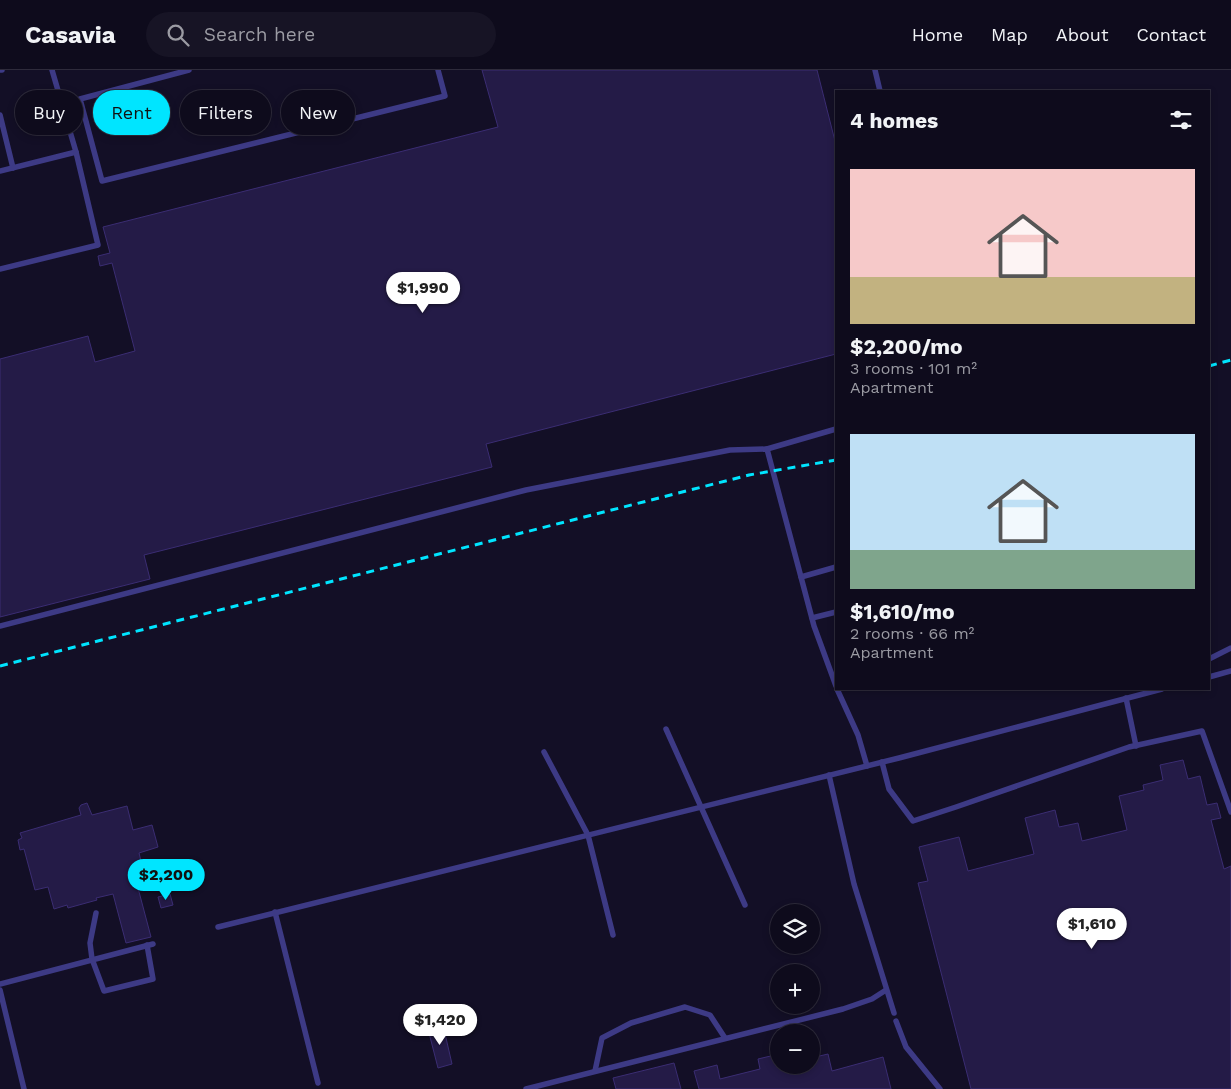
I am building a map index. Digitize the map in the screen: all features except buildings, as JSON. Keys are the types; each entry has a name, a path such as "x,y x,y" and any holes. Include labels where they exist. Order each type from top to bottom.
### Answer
{"lane":[{"path":"0,269 98,245 76,152 52,70"},
{"path":"189,70 80,99 102,181 445,96 438,70"},
{"path":"875,70 880,90"},
{"path":"0,115 13,168"},
{"path":"0,171 76,152"},
{"path":"0,626 526,490 730,450 767,449 835,428"},
{"path":"767,449 812,618 835,682"},
{"path":"801,577 835,567"},
{"path":"812,618 835,612"},
{"path":"1210,658 1231,648"},
{"path":"1210,676 1231,671"},
{"path":"838,690 858,735 867,766"},
{"path":"218,927 867,766 1158,690"},
{"path":"1126,698 1136,746"},
{"path":"666,729 745,905"},
{"path":"882,762 889,789 912,821 1136,746 1202,731 1231,812"},
{"path":"544,752 588,835 614,935"},
{"path":"829,775 854,884 894,1013"},
{"path":"275,912 318,1083"},
{"path":"0,984 92,960 150,944 153,979 104,991 92,960 90,943 96,913"},
{"path":"0,990 24,1089"},
{"path":"526,1089 843,1008 872,999 886,990"},
{"path":"595,1071 602,1038 631,1024 685,1007 710,1015 725,1038"},
{"path":"896,1021 906,1047 940,1089"}],"railway":[{"path":"1210,366 1231,360"},
{"path":"0,666 749,475 835,460"}]}
